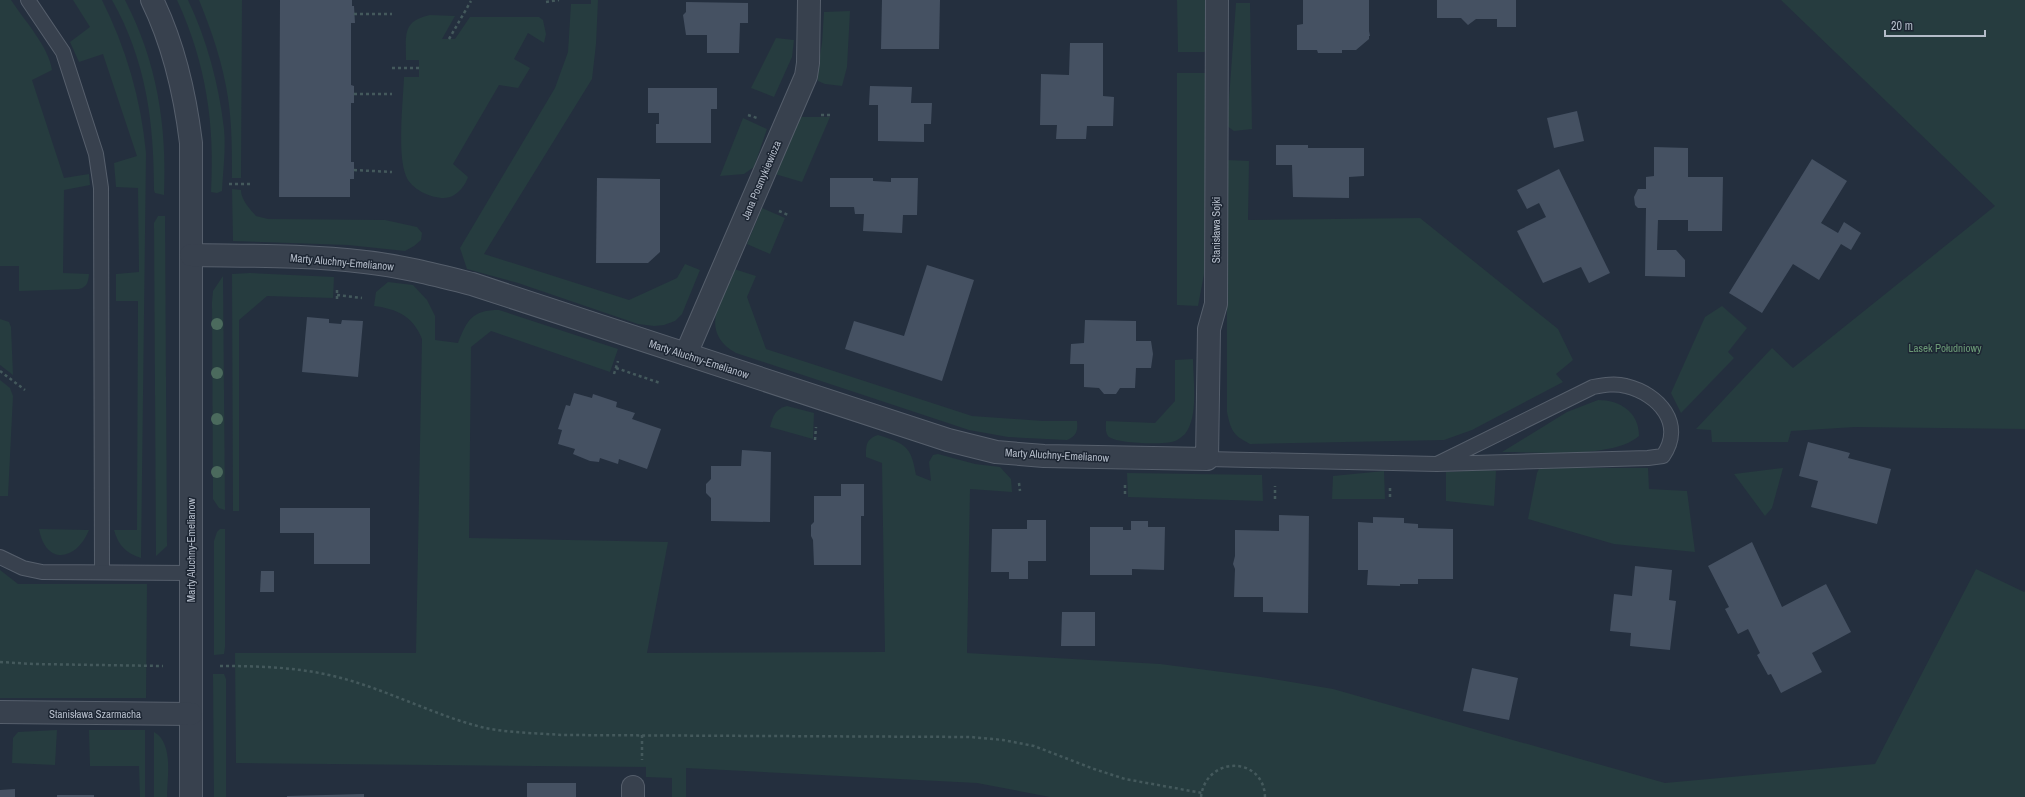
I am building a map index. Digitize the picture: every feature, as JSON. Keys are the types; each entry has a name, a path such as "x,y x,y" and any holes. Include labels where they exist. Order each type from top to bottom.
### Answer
{"street":[{"name":"Marty Aluchny-Emelianow","path":"152,0 173,54 186,101 191,143 191,797"},
{"name":"Jana Posmykiewicza","path":"686,354 806,76 808,63 809,0"},
{"name":"Stanisława Sojki","path":"1208,459 1209,329 1216,304 1217,0"},
{"name":"Marty Aluchny-Emelianow","path":"191,255 291,256 357,261 418,270 472,284 926,433 996,452 1044,456 1208,459"},
{"name":"Stanisława Szarmacha","path":"0,712 191,714"}],"lane":[{"path":"28,0 63,52 96,154 99,172 101,196 102,572"},
{"path":"1208,459 1437,464 1663,456 1669,448 1672,438 1670,418 1657,401 1641,391 1626,386 1609,384 1593,387 1437,464"},
{"path":"0,557 22,568 42,572 191,573"}],"path":[{"path":"546,2 559,0"},
{"path":"448,39 471,1"},
{"path":"354,14 392,14"},
{"path":"392,68 419,68"},
{"path":"354,94 392,94"},
{"path":"354,170 392,172"},
{"path":"229,184 252,184"},
{"path":"337,295 362,298"},
{"path":"616,368 660,383"},
{"path":"0,371 25,390"},
{"path":"0,662 33,664 168,666"},
{"path":"215,666 272,667 303,670 330,675 371,687 465,722 486,728 561,735 970,737 1003,740 1034,746 1125,779 1201,795 1206,779 1223,767 1234,765 1245,768 1254,773 1260,780 1265,790 1265,797"}],"green space":[{"path":"0,0 11,0 41,43 50,61 52,70 32,80 64,178 89,174 90,185 64,190 63,273 89,274 87,284 79,289 19,291 19,266 0,266"},
{"path":"73,0 102,0 111,18 131,74 144,133 146,153 141,558 131,554 123,548 114,530 137,530 138,301 116,301 116,274 139,272 138,188 116,187 114,163 137,156 103,54 79,62 70,42 90,27"},
{"path":"112,0 125,0 136,23 152,70 158,94 164,144 164,195 155,193 154,190 154,165 150,116 140,69 133,45"},
{"path":"177,0 188,0 195,15 211,63 219,96 225,144 222,191 217,193 211,192 212,167 210,118 202,71 187,24"},
{"path":"199,0 242,0 241,178 232,178 231,128 226,85 216,48"},
{"path":"591,0 598,0 596,44 592,79 484,254 629,300 677,278 685,264 700,270 682,314 675,321 664,325 654,326 638,324 518,283 467,269 460,248 555,88 568,52 571,4 591,4"},
{"path":"1177,0 1209,0 1209,49 1204,52 1178,52"},
{"name":"Lasek Południowy","path":"1781,0 2025,0 2025,429 1855,427 1791,431 1788,442 1712,442 1711,430 1696,429 1772,348 1793,368 1995,206"},
{"path":"1236,3 1250,3 1252,129 1234,131 1227,126"},
{"path":"850,11 847,67 842,86 825,84 818,81 817,73 822,43 824,12"},
{"path":"430,15 455,16 442,39 455,39 470,17 539,17 543,20 546,34 544,43 528,33 514,59 530,68 518,88 499,85 453,164 468,177 467,181 456,194 448,198 439,198 417,189 408,181 403,166 401,128 404,77 419,77 419,60 406,60 406,36 410,25 414,21"},
{"path":"776,38 794,40 792,57 774,97 751,88"},
{"path":"1177,73 1207,73 1207,258 1198,306 1177,305"},
{"path":"798,117 830,117 802,182 775,174"},
{"path":"743,118 767,129 754,167 744,174 720,176"},
{"path":"1227,160 1249,161 1248,220 1420,218 1558,329 1573,360 1556,374 1563,382 1472,430 1444,440 1250,444 1240,438 1236,435 1230,424 1227,412"},
{"path":"232,189 241,190 244,201 256,216 268,219 385,220 417,227 422,233 421,240 405,251 348,245 233,241"},
{"path":"762,208 785,218 770,254 747,244"},
{"path":"158,216 165,216 167,546 156,556 154,223"},
{"path":"734,269 756,276 747,297 766,349 972,416 1043,421 1077,421 1075,435 1067,440 1008,437 969,430 736,353 724,345 718,335 715,325 719,303"},
{"path":"250,273 334,277 333,298 267,296 239,320 239,511 233,511 232,274"},
{"path":"223,276 225,510 219,508 213,499 212,302 213,291"},
{"path":"388,282 413,285 427,300 435,316 435,340 458,343 464,328 472,318 482,312 499,310 618,349 610,372 491,331 471,347 469,538 668,542 647,653 885,652 882,463 866,457 866,449 869,441 871,438 878,435 895,441 905,447 912,457 916,475 931,481 929,462 933,455 938,454 975,464 1000,467 1011,479 1012,492 970,489 967,653 1160,664 1261,677 1333,689 1665,783 1875,764 1976,569 2024,592 2025,591 2025,797 1050,797 977,783 686,768 686,797 672,797 672,778 646,777 646,767 236,763 235,653 416,653 422,339 409,319 390,309 374,306 376,292"},
{"path":"1722,306 1747,328 1728,352 1734,358 1681,413 1671,393 1705,317"},
{"path":"0,319 9,322 11,327 13,375 0,365"},
{"path":"1193,359 1194,408 1189,427 1184,435 1175,441 1161,443 1120,441 1112,439 1108,436 1106,431 1106,421 1155,423 1175,401 1175,360"},
{"path":"0,380 10,388 13,396 8,496 0,496"},
{"path":"1598,400 1614,402 1627,409 1636,420 1639,436 1627,443 1612,448 1593,451 1574,453 1502,452 1567,412"},
{"path":"787,406 814,413 813,439 770,427 777,411"},
{"path":"1648,468 1649,489 1687,491 1695,552 1614,544 1528,519 1537,473 1539,469"},
{"path":"1783,468 1772,508 1765,516 1734,474"},
{"path":"1485,470 1496,471 1494,506 1446,501 1446,472"},
{"path":"1384,471 1385,499 1332,499 1333,476"},
{"path":"1127,473 1262,475 1263,501 1128,497"},
{"path":"39,529 89,530 84,540 77,548 70,553 62,555 55,554 48,549 43,541"},
{"path":"220,529 225,529 225,647 224,654 214,655 214,541 217,532"},
{"path":"0,570 18,584 147,584 146,698 0,698"},
{"path":"213,674 224,674 226,679 226,797 214,797"},
{"path":"57,730 55,765 12,763 13,738 18,732"},
{"path":"89,730 145,730 145,797 140,797 139,766 90,766"},
{"path":"154,732 160,737 167,752 167,797 154,797"}],"building":[{"path":"280,0 352,0 352,6 354,6 355,23 351,23 351,85 354,86 354,103 351,103 351,162 354,162 354,179 350,179 350,197 279,197"},
{"path":"882,0 940,0 939,49 881,49"},
{"path":"1303,0 1369,0 1369,39 1356,50 1342,50 1342,53 1318,53 1317,50 1297,50 1297,25 1303,24"},
{"path":"1437,0 1516,0 1516,27 1497,27 1497,19 1476,19 1468,25 1461,18 1437,18"},
{"path":"686,2 748,3 748,23 740,23 739,53 707,53 707,35 686,35 683,15 686,12"},
{"path":"1070,43 1103,43 1103,96 1114,97 1113,126 1087,126 1086,139 1056,139 1057,125 1040,125 1041,74 1069,75"},
{"path":"870,86 912,87 911,103 932,103 931,124 924,124 924,142 878,141 878,105 869,105"},
{"path":"648,88 717,88 717,109 711,109 711,143 656,143 656,124 659,124 659,113 648,113"},
{"path":"1577,111 1584,141 1554,148 1547,118"},
{"path":"1276,145 1308,145 1308,148 1364,148 1364,176 1349,177 1349,198 1293,197 1292,165 1276,165"},
{"path":"1654,147 1688,148 1688,177 1723,177 1722,231 1688,231 1688,220 1658,220 1657,250 1676,250 1685,260 1685,277 1645,276 1646,208 1638,208 1635,205 1634,197 1638,189 1646,189 1646,177 1654,176"},
{"path":"1812,159 1847,181 1821,223 1838,233 1844,222 1861,233 1851,250 1841,244 1819,280 1793,264 1762,313 1729,293"},
{"path":"1559,169 1610,273 1589,283 1581,267 1543,283 1517,231 1546,217 1539,203 1527,209 1517,190"},
{"path":"597,178 660,179 660,252 648,263 596,263"},
{"path":"830,178 873,178 873,181 891,182 891,178 918,178 917,215 903,215 902,233 863,231 864,214 855,214 854,207 830,207"},
{"path":"927,265 974,280 942,381 845,349 854,321 904,336"},
{"path":"307,317 329,319 329,323 341,324 342,320 363,321 358,377 302,372"},
{"path":"1085,320 1136,321 1136,341 1151,341 1153,354 1151,368 1136,368 1135,388 1120,388 1116,394 1104,394 1099,388 1084,387 1084,364 1070,364 1071,344 1084,343"},
{"path":"574,393 592,398 593,394 617,402 616,407 635,413 632,419 661,429 647,469 619,459 618,464 600,458 599,462 590,461 573,454 575,449 558,444 562,430 558,429 566,405 570,406"},
{"path":"1808,442 1850,453 1848,458 1891,469 1877,524 1811,507 1818,481 1799,476"},
{"path":"742,450 771,452 770,522 711,521 711,498 706,493 706,484 711,479 711,466 741,466"},
{"path":"841,484 864,484 864,516 861,516 861,565 814,565 811,525 814,522 814,496 841,496"},
{"path":"280,508 370,508 370,564 314,564 314,533 280,533"},
{"path":"1279,515 1309,516 1308,613 1263,612 1263,597 1234,597 1235,569 1233,564 1235,556 1235,530 1279,531"},
{"path":"1373,517 1404,518 1404,523 1418,524 1418,528 1453,529 1453,579 1418,579 1418,584 1400,584 1400,586 1367,585 1368,570 1358,570 1358,522 1373,523"},
{"path":"1027,520 1046,520 1046,561 1028,561 1028,579 1009,579 1009,572 991,572 992,529 1027,529"},
{"path":"1131,521 1148,521 1148,527 1165,527 1164,570 1132,569 1132,575 1090,575 1090,527 1123,527 1123,530 1131,530"},
{"path":"1752,542 1782,607 1826,584 1851,632 1812,653 1822,672 1781,693 1771,674 1768,675 1757,655 1760,653 1748,629 1738,634 1725,609 1729,607 1708,566"},
{"path":"1635,566 1672,570 1669,600 1676,601 1670,650 1630,646 1631,633 1610,631 1614,594 1632,596"},
{"path":"261,571 274,571 274,592 260,592"},
{"path":"1062,612 1095,612 1095,646 1061,646"},
{"path":"1472,668 1518,678 1509,720 1463,711"},
{"path":"527,783 576,783 576,797 527,797"},
{"path":"15,789 15,797 0,797 0,790"},
{"path":"364,794 364,797 287,797 287,796"},
{"path":"57,795 94,795 94,797 57,797"}]}
